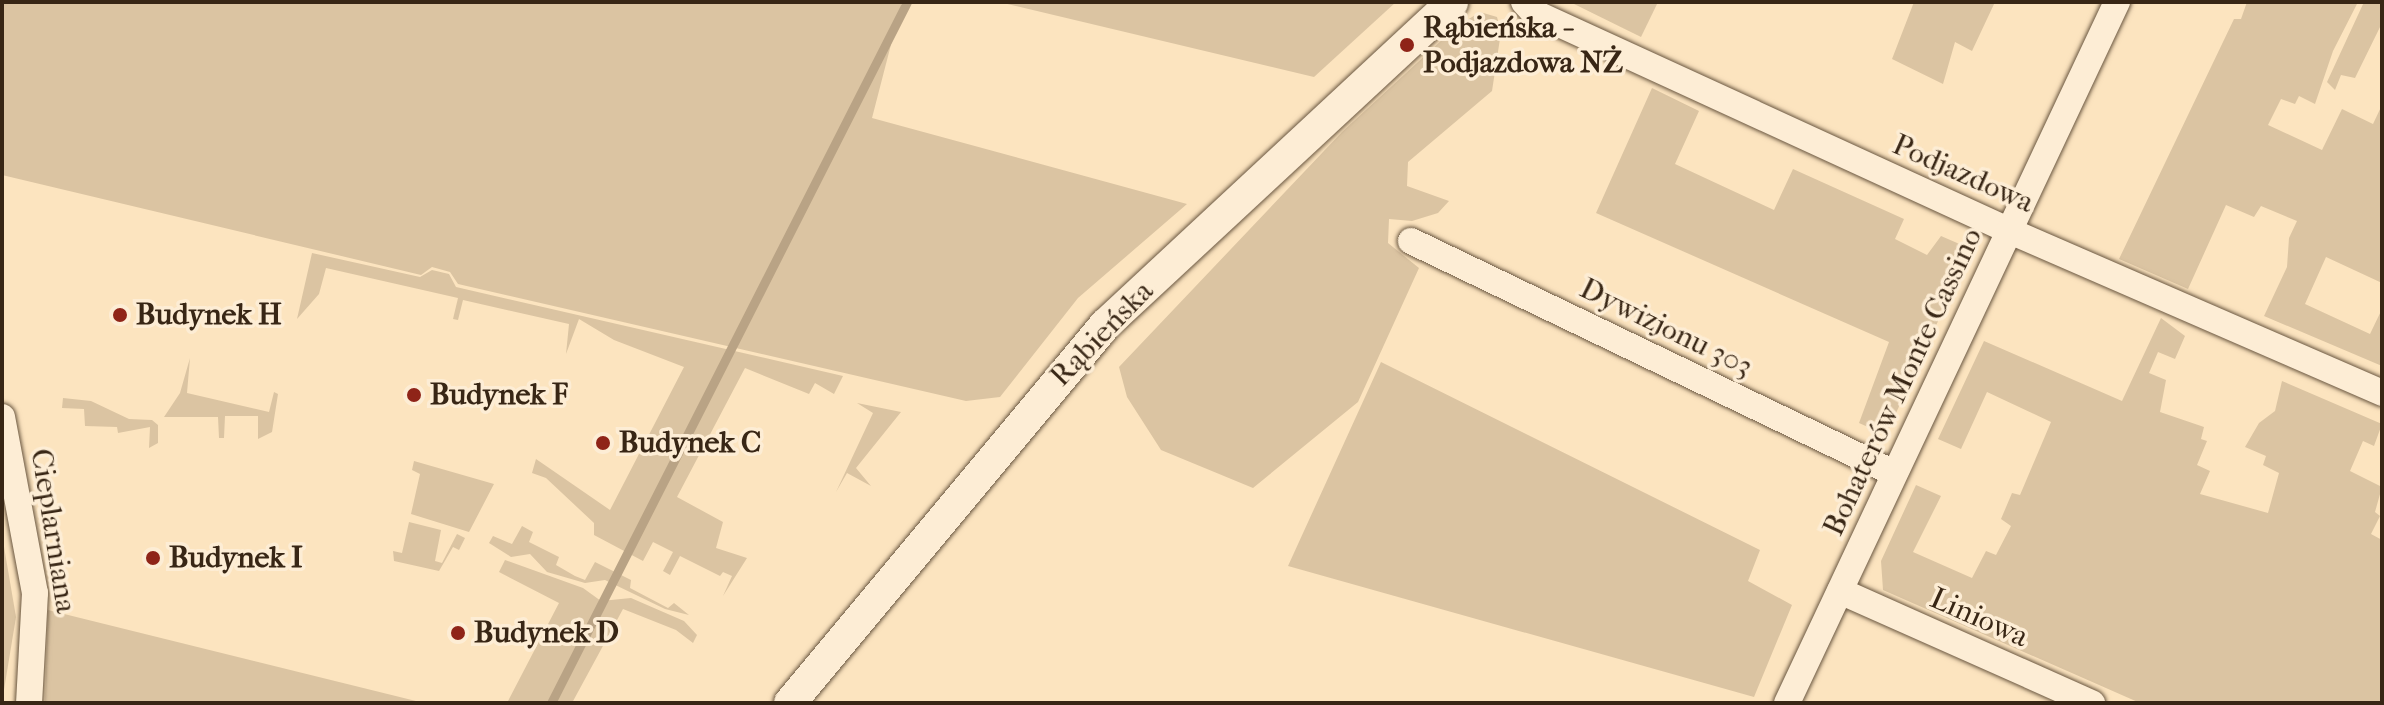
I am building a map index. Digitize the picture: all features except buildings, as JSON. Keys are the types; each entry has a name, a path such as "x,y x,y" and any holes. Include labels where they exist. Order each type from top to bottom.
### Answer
{"street":[{"name":"Rąbieńska","path":"790,703 1105,325 1452,2"},
{"name":"Podjazdowa","path":"1524,2 1533,12 2010,231 2382,393"},
{"name":"Bohaterów Monte Cassino","path":"1787,703 2117,2"},
{"name":"Dywizjonu 303","path":"1411,241 1894,473"},
{"name":"Cieplarniana","path":"2,417 35,593 29,703"},
{"name":"Liniowa","path":"1840,591 2092,703"}],"shaded area":[{"path":"2,2 902,2 872,118 1187,204 1078,298 1000,397 966,401 458,284 450,272 432,267 421,275 2,175"},
{"path":"999,2 1396,2 1314,77"},
{"path":"1570,2 1658,2 1641,37"},
{"path":"1914,2 1995,2 1972,51 1955,42 1943,84 1892,59"},
{"path":"2247,2 2358,2 2333,51 2315,104 2299,96 2295,104 2281,99 2268,125 2322,150 2342,109 2373,124 2382,105 2382,283 2326,257 2305,304 2370,334 2382,309 2382,366 2264,316 2287,267 2289,238 2297,221 2261,206 2254,217 2226,205 2188,289 2119,259 2234,19 2241,19"},
{"path":"2364,2 2382,2 2382,23 2355,78 2341,75 2335,90 2327,82"},
{"path":"1480,12 1497,17 1501,32 1492,91 1408,162 1407,186 1449,201 1438,213 1412,221 1389,219 1388,243 1419,268 1358,402 1253,488 1161,450 1127,397 1119,367 1342,132 1456,27"},
{"path":"1652,88 1699,111 1675,164 1774,210 1793,169 1904,219 1895,239 1927,255 1941,236 1971,249 1886,435 1859,423 1889,342 1596,213"},
{"path":"312,253 420,277 432,270 449,274 456,287 843,376 834,394 815,383 809,394 745,368 677,497 723,522 716,548 747,558 723,596 732,576 723,572 720,576 680,556 670,575 663,571 673,552 653,542 643,561 594,535 594,523 546,478 532,473 536,459 610,510 684,367 614,340 579,319 566,354 569,324 463,300 458,320 453,319 458,298 326,268 319,294 297,319"},
{"path":"2161,318 2185,336 2175,359 2158,352 2149,373 2166,380 2160,412 2204,427 2201,439 2207,441 2197,465 2210,471 2200,494 2268,513 2279,473 2263,465 2266,456 2245,447 2259,423 2275,411 2282,381 2382,424 2374,446 2363,441 2350,471 2382,487 2375,512 2380,516 2371,534 2382,540 2382,703 2140,703 1883,590 1881,561 1916,485 1941,496 1913,552 1972,578 1986,551 1996,555 2011,526 2001,519 2012,493 2020,495 2051,422 1987,392 1961,449 1938,439 1984,341 2122,401"},
{"path":"190,358 187,393 269,412 274,392 278,394 272,432 258,439 258,416 225,416 224,438 219,438 218,417 164,417 180,393"},
{"path":"1381,362 1760,550 1748,581 1792,605 1754,697 1288,566"},
{"path":"63,398 91,401 129,419 152,420 158,425 158,443 149,448 150,427 118,433 117,427 85,426 84,409 62,408"},
{"path":"857,403 901,412 856,468 871,486 847,473 836,492 873,413"},
{"path":"414,461 494,484 469,532 411,514 420,474 412,470"},
{"path":"409,522 441,530 435,561 442,563 457,534 465,538 459,550 453,547 439,571 394,561 393,551 402,553"},
{"path":"522,526 533,532 529,542 559,557 556,565 575,576 585,580 595,562 631,580 630,588 668,608 674,603 689,615 665,609 605,580 585,583 547,572 530,554 511,557 489,543 493,536 512,544"},
{"path":"2,535 16,617 2,702"},
{"path":"505,560 583,588 601,601 631,598 684,621 697,635 693,643 676,630 623,609 572,703 507,703 559,603 499,572"},
{"path":"48,610 424,703 45,703"}],"waterway":[{"path":"551,703 907,2"}],"place":[{"name":"Rąbieńska - Podjazdowa NŻ","path":"1407,45"},
{"name":"Budynek H","path":"120,315"},
{"name":"Budynek F","path":"414,395"},
{"name":"Budynek C","path":"603,443"},
{"name":"Budynek I","path":"153,558"},
{"name":"Budynek D","path":"458,633"}]}
